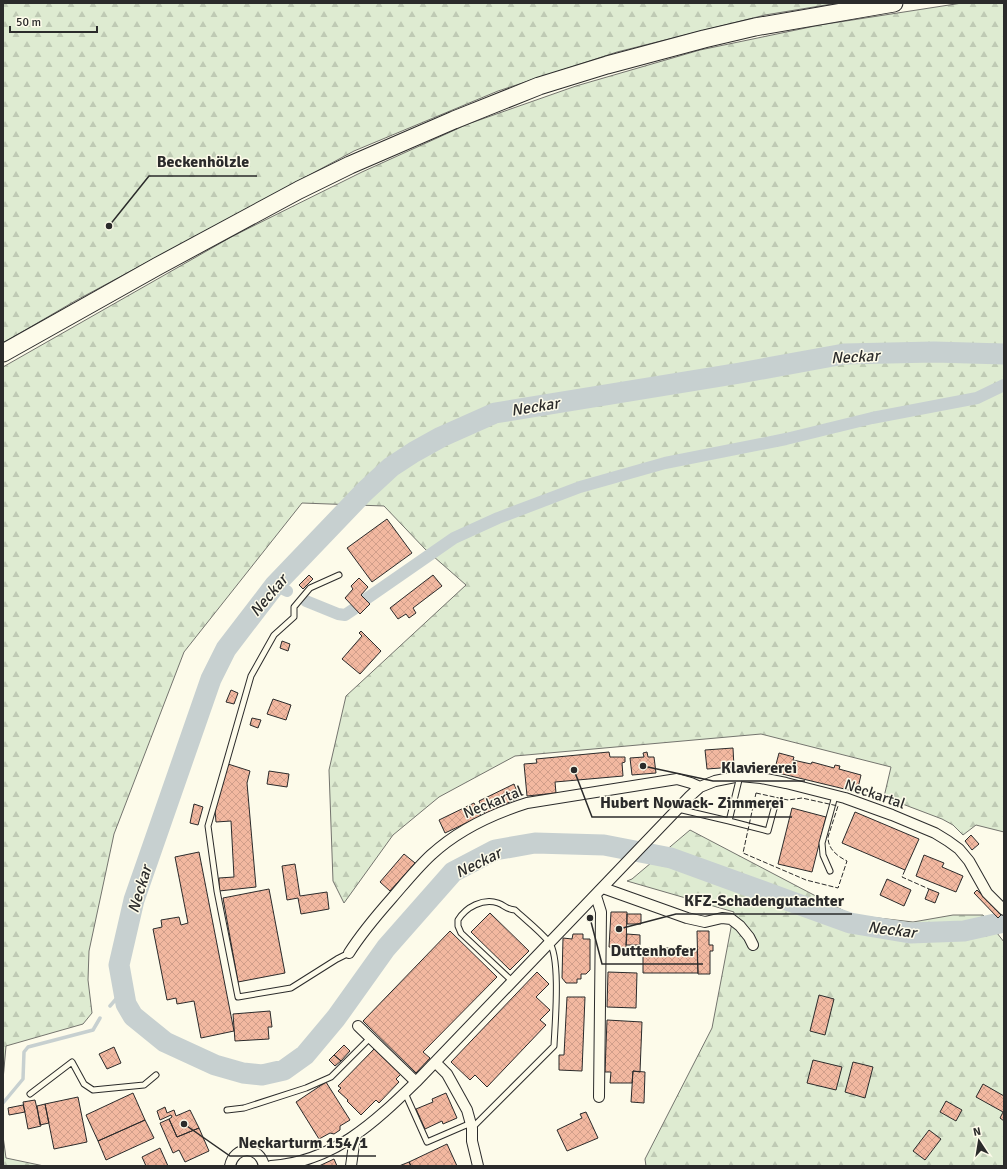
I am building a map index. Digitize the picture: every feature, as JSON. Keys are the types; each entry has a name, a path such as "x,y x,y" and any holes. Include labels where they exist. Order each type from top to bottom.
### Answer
{"main road":[{"path":"3,353 158,266 299,190 350,165 454,120 539,86 606,65 755,27 894,3"}],"street":[{"name":"Neckartal","path":"271,1166 308,1159 334,1150 355,1137 379,1118 416,1082 549,942 596,896 666,821 700,787 715,781 740,776 786,782 892,815 935,833 959,849 969,861 987,893 1004,910"},
{"name":"Neckartal","path":"349,953 379,913 430,856 442,845 462,831 504,810 527,803 677,779 700,787"},
{"path":"603,888 687,918 705,922 722,918 731,919 740,926 749,937 753,945"},
{"path":"596,896 601,912 599,1097"},
{"path":"358,1026 416,1082"},
{"path":"435,1062 447,1074 466,1110 472,1126 472,1141 478,1166"},
{"path":"351,1166 355,1137"},
{"path":"230,1166 234,1157 238,1153 248,1150 257,1153 261,1157 264,1166"}],"lane":[{"path":"338,575 310,588 294,607 294,617 274,635 251,676 208,826 216,891 238,997 291,988 349,953"},
{"path":"729,821 740,776"},
{"path":"830,871 823,856 822,843 835,796"},
{"path":"678,809 768,831 775,805"},
{"path":"405,1093 427,1142 472,1126 554,1046 557,981 553,950 549,942 515,910 507,909 499,904 491,902 474,905 460,916 458,920 458,926 461,933 512,981"},
{"path":"227,1110 244,1108 291,1093 306,1088 331,1076 370,1038"},
{"path":"30,1094 72,1062 84,1084 93,1090 144,1085 156,1075"}],"green space":[{"path":"3,3 838,3 765,15 617,52 498,91 354,151 75,301 3,343"},
{"path":"962,3 1004,3 1004,832 976,825 963,835 953,825 942,819 884,797 891,767 761,734 515,756 439,797 393,835 344,903 333,881 329,770 346,696 466,585 425,549 384,506 302,503 184,652 114,834 89,951 88,980 92,1013 83,1024 6,1046 3,1080 3,367 233,236 362,172 468,124 576,86 700,50 820,25"},
{"path":"690,830 852,915 913,922 953,915 983,915 1004,942 1004,1166 646,1166 645,1159 712,1028 734,912 627,881 632,879"},
{"path":"3,1136 6,1158 44,1166 3,1166"}],"building":[{"path":"387,519 412,553 372,582 347,548"},
{"path":"309,575 313,579 303,589 299,585"},
{"path":"433,575 442,586 413,608 416,613 409,618 406,614 398,619 390,608"},
{"path":"359,578 368,587 361,595 370,604 360,614 345,598 353,589 351,586"},
{"path":"361,631 381,651 360,674 342,659 362,636 359,633"},
{"path":"282,641 290,644 288,651 280,648"},
{"path":"231,690 238,693 234,704 226,702"},
{"path":"273,699 291,705 286,720 267,714"},
{"path":"252,718 261,720 258,728 250,725"},
{"path":"733,748 734,767 707,769 705,750"},
{"path":"609,752 610,757 625,757 625,762 622,763 623,776 555,782 556,793 527,796 524,764 537,763 536,759"},
{"path":"647,752 648,757 654,757 656,773 632,775 630,758 644,757 643,753"},
{"path":"779,753 794,757 793,760 811,764 812,762 834,768 835,765 840,766 839,769 861,775 857,792 774,772"},
{"path":"228,764 250,771 247,783 256,887 219,891 219,878 234,877 231,821 216,822 215,810"},
{"path":"269,771 289,774 287,787 267,784"},
{"path":"514,784 520,797 485,814 479,801"},
{"path":"474,803 481,816 445,833 439,820"},
{"path":"194,804 203,807 198,825 190,823"},
{"path":"792,808 826,817 812,872 778,864"},
{"path":"855,812 919,839 905,870 842,843"},
{"path":"971,835 979,844 972,850 965,841"},
{"path":"199,852 234,1031 201,1038 194,1001 177,1004 176,998 167,1000 153,929 162,927 161,920 179,917 181,925 188,923 175,857"},
{"path":"404,854 415,863 390,891 380,882"},
{"path":"924,855 944,863 942,867 963,876 956,892 916,876"},
{"path":"295,864 300,896 327,892 329,909 301,914 298,898 287,900 282,866"},
{"path":"887,879 911,890 904,906 880,895"},
{"path":"269,889 285,973 238,982 223,898"},
{"path":"929,889 939,893 935,903 925,899"},
{"path":"977,890 1001,915 998,918 974,893"},
{"path":"611,912 627,912 626,948 609,947"},
{"path":"490,913 529,951 510,970 471,932"},
{"path":"627,914 641,914 641,924 627,924"},
{"path":"450,931 497,977 423,1052 430,1058 416,1073 363,1021"},
{"path":"697,931 709,931 709,945 713,945 713,951 710,951 710,974 698,974"},
{"path":"573,934 583,934 583,939 590,939 590,970 586,974 581,974 581,979 577,979 577,983 566,983 562,978 563,938 572,939"},
{"path":"627,934 640,935 640,945 626,945"},
{"path":"643,948 697,948 698,973 643,973"},
{"path":"537,972 549,984 536,997 550,1010 540,1020 546,1025 487,1087 475,1075 470,1080 451,1062"},
{"path":"608,972 637,973 636,1008 607,1007"},
{"path":"819,995 834,999 825,1035 810,1031"},
{"path":"567,997 585,997 582,1071 559,1070 559,1055 564,1055"},
{"path":"270,1011 272,1027 268,1027 269,1039 235,1041 233,1014"},
{"path":"607,1020 642,1022 640,1072 633,1071 632,1083 610,1083 611,1072 605,1072"},
{"path":"344,1045 350,1051 341,1061 334,1055"},
{"path":"114,1047 121,1063 107,1069 99,1054"},
{"path":"374,1049 401,1074 396,1079 399,1082 379,1103 376,1100 361,1115 338,1091 341,1088 338,1086"},
{"path":"334,1055 341,1061 335,1066 329,1060"},
{"path":"813,1060 842,1067 836,1090 807,1083"},
{"path":"853,1062 873,1067 865,1098 845,1092"},
{"path":"633,1071 645,1072 644,1103 631,1102"},
{"path":"326,1082 350,1120 340,1126 340,1130 334,1134 330,1133 319,1139 296,1102"},
{"path":"983,1084 1004,1096 1004,1121 1000,1118 1003,1112 976,1097"},
{"path":"133,1093 145,1120 98,1141 86,1115"},
{"path":"446,1093 457,1118 443,1124 442,1121 425,1129 416,1109 433,1102 432,1099"},
{"path":"78,1097 87,1142 54,1149 45,1104"},
{"path":"35,1100 41,1126 28,1129 23,1102"},
{"path":"946,1101 962,1110 956,1121 940,1112"},
{"path":"45,1104 49,1123 40,1125 37,1106"},
{"path":"23,1105 25,1112 9,1115 8,1108"},
{"path":"165,1107 167,1113 174,1110 176,1116 190,1110 199,1128 177,1137 169,1119 172,1117 171,1115 160,1120 157,1111"},
{"path":"586,1112 598,1138 567,1151 557,1130 582,1118 580,1114"},
{"path":"169,1119 177,1137 199,1128 209,1151 185,1162 179,1150 173,1153 160,1123"},
{"path":"145,1120 154,1138 106,1160 98,1141"},
{"path":"929,1130 941,1139 925,1160 913,1151"},
{"path":"447,1144 457,1166 411,1166 409,1162"},
{"path":"160,1148 168,1166 146,1166 142,1157"},
{"path":"334,1159 337,1166 319,1166"},
{"path":"409,1162 411,1166 399,1166"}],"waterway":[{"name":"Neckar","path":"1004,354 934,352 844,354 740,373 495,413 441,437 391,467 364,492 275,585 226,649 211,679 134,900 119,965 126,1004 133,1016 165,1042 215,1065 243,1073 262,1075 284,1070 305,1055 336,1018 386,948 453,872 495,850 535,843 604,845 671,858 850,923 910,933 964,931 1004,922"},
{"path":"366,599 454,538 498,518 580,487 665,463 786,439 872,418 977,398 1004,385"},
{"path":"275,585 287,591"},
{"path":"306,601 338,614 345,615 354,609"},
{"path":"110,1006 123,991"},
{"path":"3,1103 23,1079 24,1052 28,1047 93,1030 100,1018"}],"fence":[{"path":"756,793 788,800 802,798 838,806 828,837 831,849 847,861 838,888 806,880 743,853 756,793"},
{"path":"905,870 902,877 929,889"}],"place":[{"name":"Beckenhölzle","path":"109,226"},
{"name":"Klaviererei","path":"643,766"},
{"name":"Hubert Nowack- Zimmerei","path":"574,770"},
{"name":"Duttenhofer","path":"590,918"},
{"name":"KFZ-Schadengutachter","path":"619,929"},
{"name":"Neckarturm 154/1","path":"184,1124"}]}
